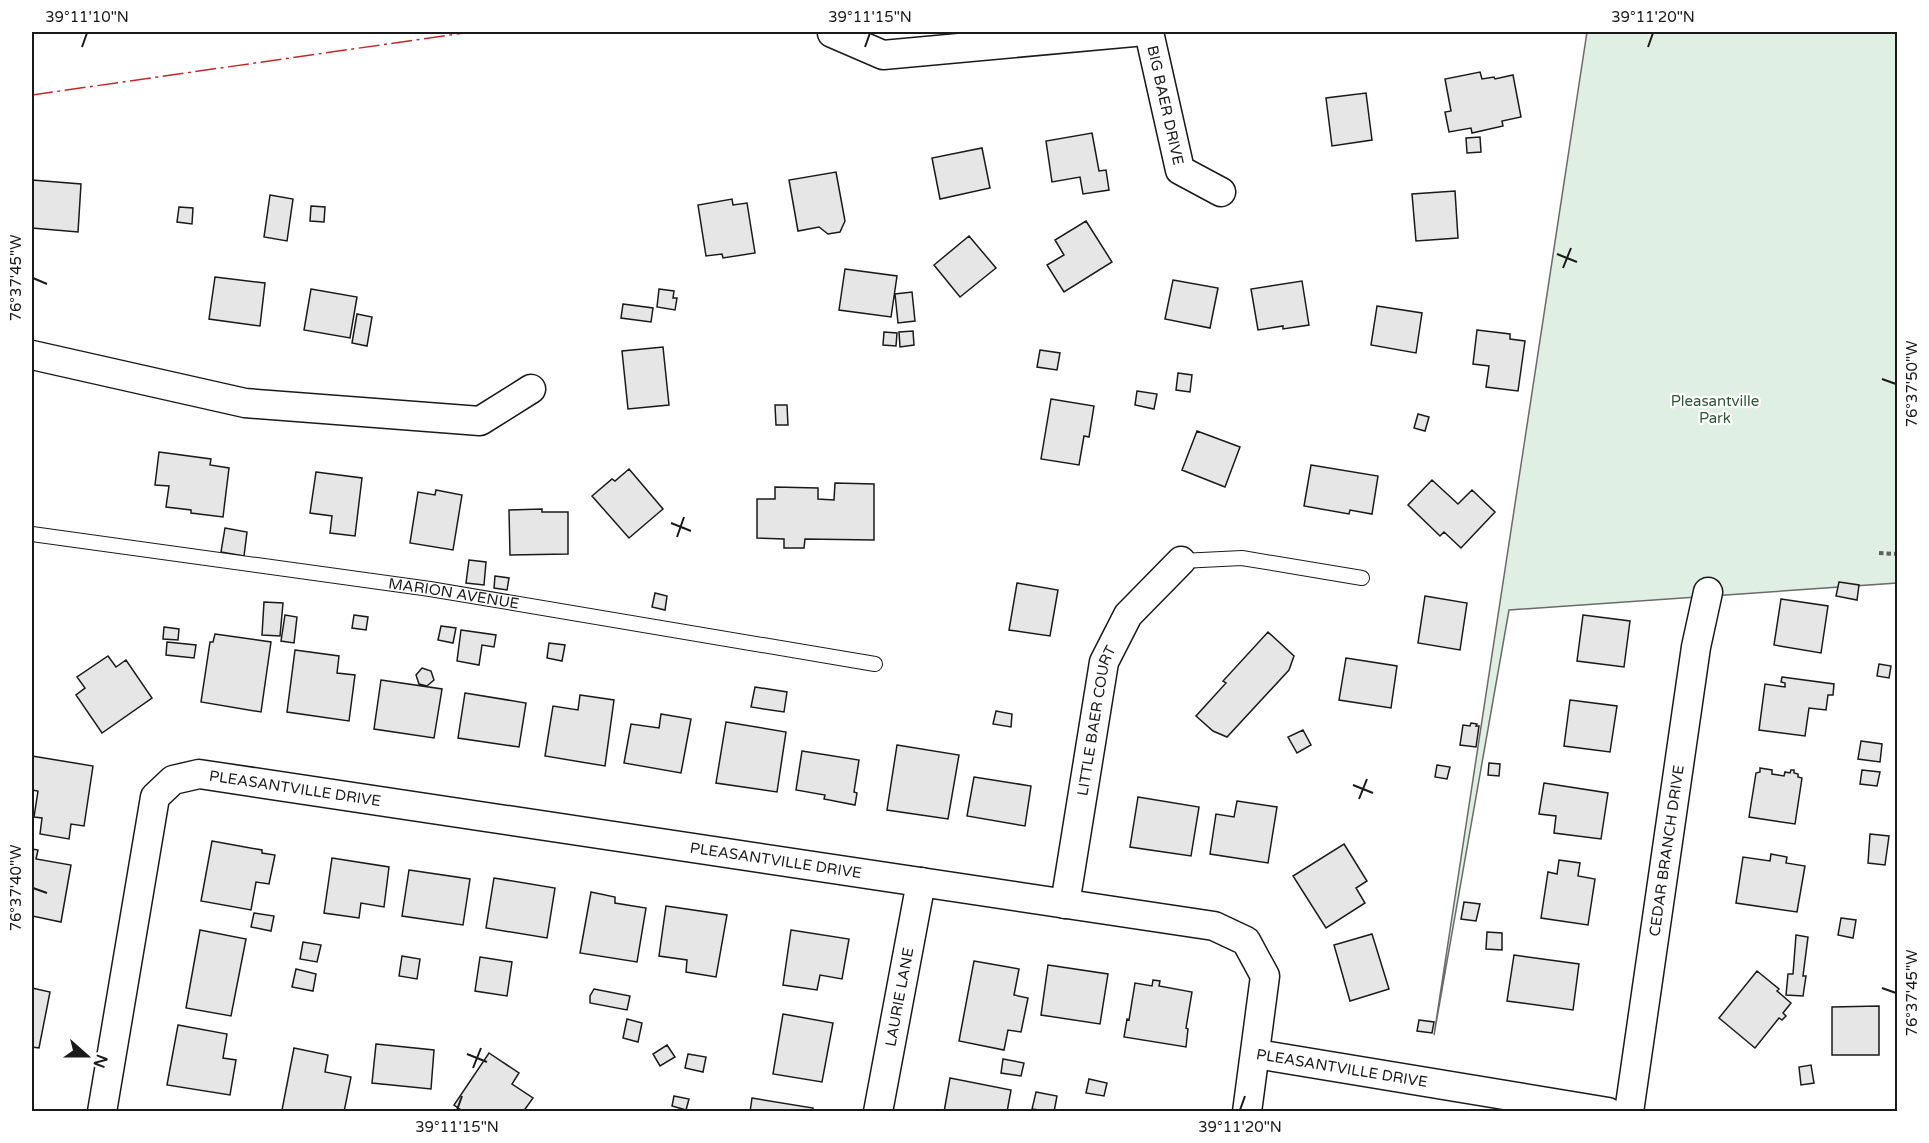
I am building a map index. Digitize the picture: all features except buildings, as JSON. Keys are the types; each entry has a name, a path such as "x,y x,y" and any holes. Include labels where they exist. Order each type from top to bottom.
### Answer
{"street":[{"path":"832,33 883,55 1134,32"},
{"name":"BIG BAER DRIVE","path":"1149,32 1180,170 1221,192"},
{"path":"32,355 244,403 480,421 531,389"},
{"name":"LITTLE BAER COURT","path":"1065,904 1104,663 1128,615 1181,561"},
{"name":"CEDAR BRANCH DRIVE","path":"1629,1112 1696,647 1708,592"},
{"name":"PLEASANTVILLE DRIVE","path":"102,1112 155,797 172,780 199,774 1214,926 1246,941 1265,976 1256,1054 1608,1112"},
{"name":"LAURIE LANE","path":"878,1112 921,882"},
{"path":"1247,1112 1256,1054"}],"lane":[{"name":"MARION AVENUE","path":"32,534 430,589 875,664"},
{"path":"1181,561 1242,558 1362,578"}],"path":[{"path":"1880,553 1898,554"}],"green space":[{"name":"Pleasantville Park","path":"1587,32 1897,32 1897,583 1509,610 1434,1035"}],"power":[{"path":"32,95 471,32"}]}
